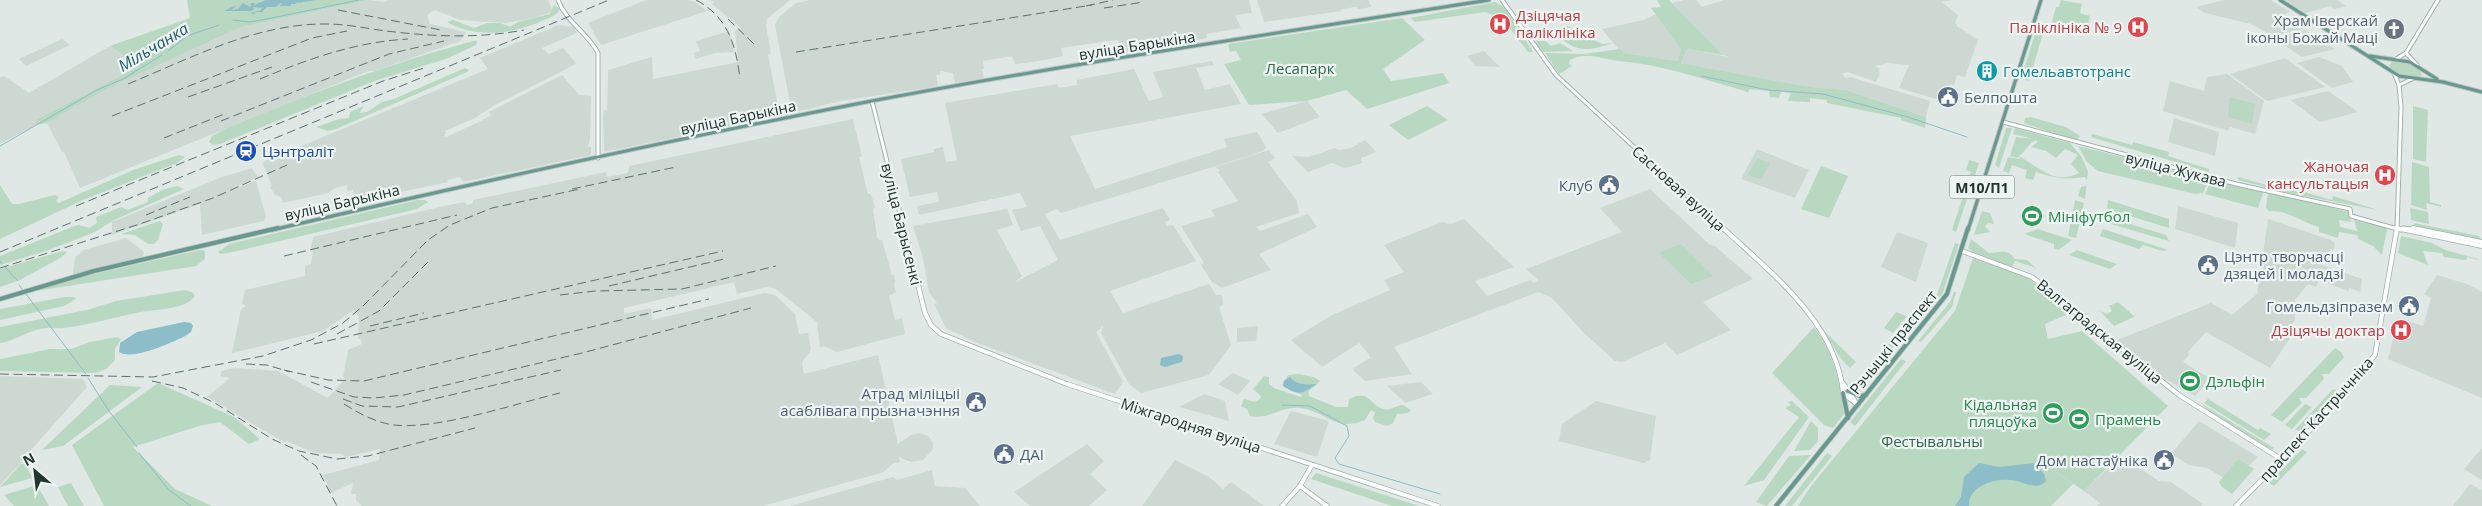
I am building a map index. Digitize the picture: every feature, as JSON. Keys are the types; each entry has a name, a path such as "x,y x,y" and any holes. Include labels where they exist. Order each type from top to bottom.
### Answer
{"main road":[{"path":"558,0 565,14 594,45 598,53 598,158"},
{"name":"вуліца Барыкіна","path":"0,299 66,278 426,194 872,101 1186,48 1490,0"},
{"name":"Сасновая вуліца","path":"1502,0 1556,75 1782,285 1830,344 1846,392"},
{"name":"Рэчыцкі праспект","path":"1776,506 1944,300 1962,252 2042,0"},
{"path":"2280,0 2394,73 2412,79 2443,82 2482,92"},
{"path":"2363,53 2389,60 2396,59 2406,53 2438,0"},
{"path":"2406,53 2417,65 2443,82"},
{"path":"2396,59 2417,65"},
{"path":"2388,69 2386,62 2389,60"},
{"path":"2421,79 2426,74 2424,70"},
{"name":"праспект Кастрычніка","path":"2236,506 2375,355 2399,221 2400,85 2394,73"},
{"path":"2400,85 2412,79"},
{"name":"вуліца Барысенкі","path":"872,101 925,313 934,329 947,338"},
{"name":"вуліца Жукава","path":"2003,122 2228,182 2350,209 2351,216 2398,229"},
{"path":"2399,221 2412,228"},
{"path":"2398,229 2412,228 2482,242"},
{"path":"2398,229 2482,246"},
{"name":"Валгаградская вуліца","path":"1962,252 2032,277 2179,395 2281,459"},
{"name":"Міжгародняя вуліца","path":"947,338 1067,384 1438,506"},
{"path":"1846,392 1860,396 1868,394"},
{"path":"1846,392 1858,406"},
{"path":"1846,392 1848,418"},
{"path":"1282,506 1300,486 1312,465"},
{"path":"1300,486 1327,506"}],"shaded area":[{"path":"367,0 385,2 389,0 548,0 552,10 550,13 530,19 504,23 460,20 435,10 427,15 430,24 466,32 460,41 375,71 368,71 80,188 64,152 62,152 47,123 107,88 241,27"},
{"path":"646,0 688,0 695,2 707,11 601,45 588,23"},
{"path":"709,0 790,0 767,19 766,26 771,53 768,55 780,116 604,152 603,116 604,110 607,110 608,70 652,57 653,79 738,62 735,31 741,28 712,4 715,2"},
{"path":"810,0 1249,0 1252,13 1235,15 1241,28 1206,34 1207,38 1168,45 1166,40 1140,45 1141,49 1123,52 1118,40 1108,41 1061,48 1063,56 1039,61 1015,64 1012,56 983,61 984,78 955,83 953,73 940,71 940,74 936,75 938,85 933,87 841,101 792,113 775,25 779,17 796,3"},
{"path":"1257,0 1368,0 1372,7 1341,9 1341,11 1264,22"},
{"path":"1696,0 1702,7 1724,0 1952,0 1942,2 1958,15 1955,23 1957,26 1978,40 1965,77 1957,75 1954,85 1950,84 1950,87 1958,89 1953,104 1899,88 1909,65 1888,63 1875,66 1880,69 1876,82 1848,72 1842,74 1846,78 1850,77 1930,101 1926,117 1846,90 1810,87 1681,63 1687,49 1729,57 1723,55 1672,3"},
{"path":"2224,0 2271,0 2290,12 2283,15 2287,18 2296,16 2313,27 2273,36 2251,24 2205,13 2196,7"},
{"path":"2285,0 2337,0 2346,6 2334,9 2330,6 2306,13"},
{"path":"1657,14 1681,49 1678,61 1624,53 1620,51 1602,29 1644,20"},
{"path":"558,25 574,27 577,33 542,48 549,54 563,48 576,63 574,65 493,106 475,118 445,131 444,135 446,137 479,122 491,115 489,112 562,75 579,95 591,96 588,147 591,147 591,155 463,182 460,177 447,180 448,182 353,202 353,190 347,191 347,185 335,188 328,193 283,203 281,197 275,195 270,187 272,186 263,164 265,161 488,69 480,58"},
{"path":"2305,30 2335,49 2302,57 2274,38"},
{"path":"729,31 734,52 715,53 696,59 694,53 700,51 696,41"},
{"path":"62,39 70,45 26,66 19,59"},
{"path":"110,46 139,66 36,120 36,125 0,144 0,78 4,76 29,93"},
{"path":"1484,51 1500,67 1475,66 1467,56"},
{"path":"2319,57 2342,66 2353,82 2332,88 2297,63"},
{"path":"2285,58 2325,87 2267,101 2230,74"},
{"path":"1212,61 1214,65 1196,68 1205,90 1230,84 1241,104 1070,136 1095,189 1227,147 1224,139 1257,132 1266,147 1264,150 1061,213 1057,209 1045,214 1060,240 1163,208 1170,220 1165,222 1167,226 1173,225 1196,261 1110,291 1123,313 1209,284 1216,295 1222,295 1223,305 1219,307 1231,345 1209,375 1141,393 1129,384 1101,333 1103,326 1096,332 1123,382 1115,394 975,342 946,328 934,304 937,303 929,292 923,258 913,226 1007,209 1013,225 997,230 1022,276 1015,282 1058,260 1040,226 1021,231 1012,210 1027,207 1020,193 919,215 917,206 939,202 937,192 910,197 901,159 934,152 934,149 943,147 946,162 957,160 945,103 1057,84 1059,88 1077,85 1077,80 1134,69 1149,101 1163,97 1153,72"},
{"path":"2227,74 2264,101 2255,134 2230,127 2228,131 2163,111 2170,81 2204,91 2207,77"},
{"path":"2328,91 2358,112 2320,122 2290,100"},
{"path":"1307,101 1320,117 1278,133 1262,114"},
{"path":"2174,118 2219,132 2215,156 2168,142"},
{"path":"853,119 862,156 859,157 865,182 868,194 871,194 875,208 873,209 877,237 879,240 882,240 892,275 894,275 896,293 889,295 895,320 902,318 905,334 837,352 824,346 820,347 817,322 776,289 767,287 737,294 734,282 624,308 624,314 651,308 652,320 764,293 775,295 795,314 799,334 808,333 811,350 802,362 804,374 878,355 898,444 911,435 920,433 928,436 933,442 933,449 923,460 911,462 899,457 900,462 892,464 884,472 763,506 362,506 356,500 356,494 351,494 353,483 331,493 323,475 379,460 380,449 346,457 342,454 315,453 286,441 284,442 207,397 230,378 220,376 222,371 234,368 278,371 328,398 345,379 343,377 348,350 362,344 361,339 358,339 359,317 354,310 323,331 232,353 241,309 246,306 242,303 245,290 305,276 305,266 311,264 313,251 310,251 313,237 444,206 464,202 467,205 473,203 473,200 606,172 607,177 628,173 629,166"},
{"path":"1365,140 1376,152 1361,158 1362,163 1350,167 1344,168 1332,163 1308,172 1292,156 1309,157 1335,148 1338,150 1351,148"},
{"path":"1757,149 1809,170 1795,198 1741,179"},
{"path":"1269,150 1275,158 1268,162 1297,201 1299,213 1256,227 1260,231 1308,214 1317,227 1259,254 1271,270 1222,288 1212,282 1201,265 1204,263 1181,226 1215,216 1211,210 1238,201 1218,172 1220,170 1215,167"},
{"path":"252,168 258,177 223,193 256,181 266,217 264,221 202,235 200,204 112,235 112,222 222,177"},
{"path":"1650,189 1710,245 1715,246 1753,279 1703,302 1731,330 1677,355 1665,343 1622,362 1615,361 1584,333 1552,298 1538,292 1394,347 1412,374 1365,381 1352,369 1370,358 1369,354 1359,343 1322,367 1291,340 1332,315 1390,290 1384,280 1404,272 1384,245 1443,222 1450,224 1464,219 1514,267 1475,281 1487,296 1530,280 1534,283 1538,280 1526,269 1622,232 1600,208"},
{"path":"2178,206 2238,223 2235,248 2175,229"},
{"path":"2268,219 2331,240 2335,243 2334,250 2330,249 2328,262 2320,259 2319,264 2362,279 2360,292 2350,288 2348,291 2319,280 2316,287 2308,284 2295,300 2295,320 2287,331 2293,334 2270,368 2206,332 2188,352 2189,355 2183,362 2211,379 2195,396 2162,377 2117,340 2211,303 2232,315 2257,294"},
{"path":"1897,232 1928,243 1916,282 1881,267"},
{"path":"126,238 144,252 143,257 73,274 75,257 84,250"},
{"path":"2437,275 2467,284 2482,292 2482,398 2388,359 2396,327 2403,330 2405,326 2399,323 2400,318 2423,326 2431,298 2424,294"},
{"path":"1258,326 1256,341 1237,342 1237,328"},
{"path":"1233,373 1250,381 1238,395 1218,384"},
{"path":"0,376 83,379 87,387 31,450 32,452 0,485"},
{"path":"1421,382 1433,394 1405,403 1387,386"},
{"path":"1204,394 1225,401 1229,421 1179,407"},
{"path":"1596,401 1656,416 1650,460 1644,463 1559,441 1562,424"},
{"path":"1291,411 1329,421 1317,457 1274,444"},
{"path":"2199,421 2258,457 2231,482 2207,468 2189,465 2171,454"},
{"path":"1087,444 1104,461 1090,474 1107,490 1089,506 1030,506 1014,492"},
{"path":"2482,448 2482,480 2464,469"},
{"path":"2121,456 2159,481 2171,482 2203,504 2201,506 2097,506 2100,503 2084,491"},
{"path":"1175,460 1209,477 1223,489 1231,482 1264,506 1142,506"},
{"path":"932,470 935,486 965,488 980,506 790,506 893,477 897,480"},
{"path":"2470,484 2482,490 2482,506 2453,506"}],"green space":[{"path":"187,0 367,0 241,27 108,88 47,123 36,125 36,120 139,66 110,46 190,18"},
{"path":"1657,0 1669,0 1723,55 1687,49 1681,63 1810,87 1846,90 1926,117 1925,128 1901,120 1901,118 1827,103 1827,100 1810,98 1810,102 1788,101 1791,93 1781,92 1779,98 1770,97 1769,91 1750,89 1748,92 1651,65 1594,56 1576,57 1570,60 1569,64 1572,66 1559,74 1545,53 1584,54 1619,49 1624,53 1678,61 1681,49 1651,8 1661,7"},
{"path":"2061,0 2082,4 2080,13 2090,16 2087,29 2051,25 2056,7 2059,7"},
{"path":"1496,2 1499,5 1503,5 1533,52 1528,52 1502,18 1485,12 1415,22 1410,18"},
{"path":"554,5 560,9 553,16 520,29 508,31 483,33 470,31 447,22 453,20 474,28 487,23 500,23 510,27 518,22 550,14"},
{"name":"Лесапарк","path":"1402,18 1425,40 1383,69 1391,81 1443,73 1449,83 1367,109 1346,90 1307,101 1249,105 1224,64 1241,60 1236,51 1230,52 1228,44"},
{"path":"2038,24 2045,26 2029,81 2023,79 2023,73"},
{"path":"1568,26 1602,44 1614,43 1594,48 1580,48 1566,43 1550,30"},
{"path":"477,41 476,45 446,59 377,80 220,144 213,145 209,142 212,136 225,129 317,92 379,70"},
{"path":"1545,41 1551,46 1560,43 1573,51 1544,52 1538,48 1535,42"},
{"path":"2393,60 2406,61 2419,68 2422,75 2409,77 2400,74 2389,66"},
{"path":"465,68 469,70 467,72 336,129 328,131 316,127 339,119 349,118 350,112 364,106 359,113 367,112 382,102 394,99"},
{"path":"2230,97 2255,104 2252,124 2228,117"},
{"path":"1427,106 1448,120 1408,140 1389,125"},
{"path":"2413,106 2428,110 2426,162 2413,159"},
{"path":"2030,117 2066,127 2080,136 2076,141 2024,123 2025,118"},
{"path":"2006,128 2012,128 1999,168 1995,165"},
{"path":"2015,128 2070,143 2081,156 2088,171 2085,199 2078,196 2081,187 2086,186 2087,180 2085,177 2060,178 2036,172 2033,180 2025,178 2027,170 2012,165 2009,173 2003,171 2008,157 2019,159 2020,157 2048,174 2055,176 2070,176 2079,173 2071,164 2078,155 2065,149 2056,158 2046,151 2031,147 2038,142 2036,140 2018,158 2010,156 2016,137 2033,139 2013,134"},
{"path":"2092,134 2132,145 2133,142 2169,152 2168,156 2209,169 2209,172 2091,137"},
{"path":"2078,146 2201,176 2208,182 2203,193 2195,194 2098,171 2087,162"},
{"path":"179,155 185,157 177,163 83,200 0,239 0,185 12,204 55,195 59,197 56,201 59,203 133,170"},
{"path":"1757,158 1770,163 1761,179 1748,175"},
{"path":"1969,160 1979,163 1956,232 1952,230 1971,172 1966,170"},
{"path":"2412,162 2429,167 2430,202 2441,205 2441,207 2426,203 2427,210 2411,205"},
{"path":"1821,166 1848,176 1829,218 1801,209"},
{"path":"2238,177 2288,191 2290,188 2332,200 2333,196 2378,210 2289,193 2238,180"},
{"path":"2212,179 2260,191 2263,193 2258,208 2205,194"},
{"path":"177,186 184,189 114,220 95,232 46,251 0,265 0,256 72,227 79,225 89,228 97,223 96,217 121,207 128,210 148,202 148,198 162,190"},
{"path":"2271,192 2349,212 2351,222 2339,220 2340,227 2357,231 2354,220 2384,227 2387,230 2382,255 2373,246 2358,239 2357,232 2357,235 2339,232 2338,238 2319,232 2319,227 2289,214 2269,211 2266,208 2268,193"},
{"path":"418,200 428,202 417,209 228,253 220,254 218,252 229,244"},
{"path":"2075,200 2084,203 2076,238 2068,236"},
{"path":"2108,200 2169,219 2169,228 2107,209"},
{"path":"2410,208 2428,212 2429,224 2411,220"},
{"path":"1982,211 1990,213 1994,224 1988,223 1985,226 1990,232 1974,235"},
{"path":"2107,217 2166,235 2169,241 2111,224 2104,220"},
{"path":"160,221 163,224 158,240 154,244 148,244 135,235 121,234"},
{"path":"2414,223 2479,236 2482,240 2414,226"},
{"path":"2038,229 2072,240 2058,250 2054,248 2054,244 2024,234"},
{"path":"2103,229 2168,250 2162,251 2143,245 2139,249 2100,236"},
{"path":"2401,236 2432,243 2445,250 2479,260 2467,257 2466,260 2444,257 2442,253 2423,251 2428,265 2398,253"},
{"path":"1971,239 1989,253 2006,252 2015,259 2027,260 2036,268 2015,261 2012,267 1975,254 1968,248"},
{"path":"1955,243 1959,244 1942,295 1939,297 1937,295"},
{"path":"1681,244 1713,276 1691,284 1659,253"},
{"path":"200,250 205,251 205,259 196,266 36,291 76,278"},
{"path":"2077,250 2117,264 2110,269 2069,255"},
{"path":"63,251 67,252 62,257 20,280 0,287 0,269"},
{"name":"Фестывальны","path":"1973,258 2027,277 2070,313 2045,324 2048,339 2082,331 2168,406 2084,491 2047,466 2073,484 2051,506 1798,506 1811,486 1955,311"},
{"path":"185,290 192,292 195,296 185,304 73,327 43,328 0,343 0,327 87,310 116,301"},
{"path":"1954,292 1956,292 1952,307 1921,342 1918,341 1950,302"},
{"path":"1928,296 1932,298 1883,359 1878,358"},
{"path":"74,297 76,299 64,306 0,320 0,309"},
{"path":"2118,302 2134,316 2138,315 2114,326 2100,311 2107,314 2112,311 2109,306"},
{"path":"1896,312 1907,316 1893,333 1884,328"},
{"path":"1814,327 1827,347 1835,368 1840,391 1844,414 1833,428 1824,425 1772,373"},
{"path":"1822,329 1856,362 1850,368 1842,360"},
{"path":"117,337 121,339 115,349 115,360 106,369 96,373 0,371 0,359 50,349 71,349 90,342"},
{"path":"2335,348 2344,357 2329,374 2322,374 2324,379 2306,398 2299,398 2302,403 2282,422 2271,415"},
{"path":"1901,359 1906,361 1855,426 1850,422"},
{"path":"1299,374 1314,377 1320,381 1308,392 1309,396 1336,407 1348,407 1349,399 1361,396 1384,409 1403,405 1411,410 1408,413 1397,414 1393,423 1387,426 1375,422 1373,418 1375,412 1371,410 1365,420 1346,424 1338,423 1317,413 1299,408 1287,409 1263,416 1250,416 1247,409 1241,406 1244,399 1255,402 1260,399 1261,396 1253,389 1264,376 1269,377 1269,384 1274,388 1301,397 1302,395 1282,385 1288,375"},
{"path":"158,383 234,417 260,439 249,444 220,422 199,426 133,447 175,489 212,506 104,506 72,445"},
{"path":"110,385 142,387 63,446 42,450"},
{"path":"2333,389 2337,391 2301,431 2295,430"},
{"path":"2208,399 2258,430 2260,428 2271,434 2264,440 2204,403"},
{"path":"1792,401 1809,417 1764,480 1744,486 1799,417 1785,408 1791,405 1788,402"},
{"path":"2202,404 2274,448 2272,450 2209,412"},
{"path":"2305,404 2312,407 2292,429 2285,425"},
{"path":"1811,421 1818,428 1818,441 1810,450 1794,451"},
{"path":"2302,449 2307,452 2274,486 2269,483"},
{"path":"1827,453 1832,456 1792,506 1785,506"},
{"path":"1811,455 1767,506 1756,502 1789,456"},
{"path":"2238,459 2254,469 2232,494 2222,487 2219,482"},
{"path":"25,463 32,478 0,487 21,464"},
{"path":"1316,473 1419,506 1392,506 1311,479"},
{"path":"71,483 84,506 68,506 58,487"},
{"path":"37,485 49,506 14,506 4,495"}],"water":[{"path":"266,0 316,0 298,3 299,1 291,4 291,6 280,6 282,3 275,5 279,4 276,7 267,7 262,12 253,14 250,13 262,8 253,7 254,9 251,11 224,11 236,5 232,10 238,9 243,3 250,7 251,3 255,3 254,5"},
{"path":"184,322 191,323 193,326 191,332 179,339 142,353 125,354 119,352 120,343 137,332"},
{"path":"1179,354 1183,356 1182,362 1165,367 1160,365 1161,358"},
{"path":"1290,377 1299,383 1317,384 1301,392 1293,392 1283,386 1284,381"},
{"path":"1979,463 1999,467 2034,463 2044,474 2046,481 2034,486 2014,480 1989,482 1977,489 1970,499 1969,506 1955,506 1961,497 1964,477"}],"waterway":[{"name":"Мільчанка","path":"233,20 249,22 262,20 359,0"},
{"name":"Мільчанка","path":"168,51 187,36 219,25"},
{"name":"Мільчанка","path":"0,146 97,90 123,79 162,55"},
{"path":"1701,76 1768,90 1823,94 1908,117 1967,137"},
{"name":"Мільчанка","path":"5,267 17,280"},
{"name":"Мільчанка","path":"19,285 22,289"},
{"name":"Мільчанка","path":"26,294 86,374"},
{"name":"Мільчанка","path":"88,378 109,411 137,447"},
{"path":"1282,405 1310,406 1347,426 1349,436 1335,458 1339,464 1440,494"},
{"name":"Мільчанка","path":"139,453 169,490 191,506"}],"railway":[{"path":"0,252 609,0"},
{"path":"696,0 707,7 723,24 733,44 740,79"},
{"path":"1087,6 1113,0"},
{"path":"1104,8 1144,2"},
{"path":"1087,6 1092,5"},
{"path":"796,52 1087,6"},
{"path":"338,10 441,30"},
{"path":"728,19 755,45"},
{"path":"128,84 225,44 275,29 301,25 336,24 444,36 508,33 524,30"},
{"path":"112,116 312,38 347,31"},
{"path":"260,79 332,53 369,44 408,39"},
{"path":"221,121 389,54 444,41"},
{"path":"188,97 272,67"},
{"path":"76,206 383,81 424,68"},
{"path":"164,138 227,113"},
{"path":"0,268 140,224 213,198 287,165"},
{"path":"572,189 676,167"},
{"path":"0,374 153,377 263,356 311,340 343,323 363,306 428,240 450,225 492,208 580,189"},
{"path":"146,215 190,197"},
{"path":"284,256 457,215"},
{"path":"314,344 723,251"},
{"path":"609,286 724,259"},
{"path":"337,334 379,311 428,262"},
{"path":"560,295 595,291 682,289 776,266"},
{"path":"284,370 328,380 364,381 709,299"},
{"path":"311,382 354,397 374,398 404,395 582,353 751,308"},
{"path":"370,326 424,313"},
{"path":"246,364 267,365 290,372"},
{"path":"343,399 362,406 398,407 561,370"},
{"path":"152,381 183,388 215,403 272,439 299,451 337,459 368,456 475,428"},
{"path":"344,404 380,422 411,426 453,420 560,393"},
{"path":"301,455 316,466 337,506"}],"place":[{"name":"Дзіцячая паліклініка","path":"1500,24"},
{"name":"Паліклініка № 9","path":"2138,27"},
{"name":"Храм Іверскай іконы Божай Маці","path":"2394,29"},
{"name":"Гомельавтотранс","path":"1987,71"},
{"name":"Белпошта","path":"1948,97"},
{"name":"Цэнтраліт","path":"246,151"},
{"name":"Жаночая кансультацыя","path":"2385,175"},
{"name":"Клуб","path":"1609,185"},
{"name":"Мініфутбол","path":"2032,216"},
{"name":"Цэнтр творчасці дзяцей і моладзі","path":"2208,265"},
{"name":"Гомельдзіпразем","path":"2409,306"},
{"name":"Дзіцячы доктар","path":"2401,330"},
{"name":"Дэльфін","path":"2190,381"},
{"name":"Атрад міліцыі асаблівага прызначэння","path":"976,402"},
{"name":"Кідальная пляцоўка","path":"2053,413"},
{"name":"Прамень","path":"2079,419"},
{"name":"ДАІ","path":"1004,454"},
{"name":"Дом настаўніка","path":"2164,460"}]}
